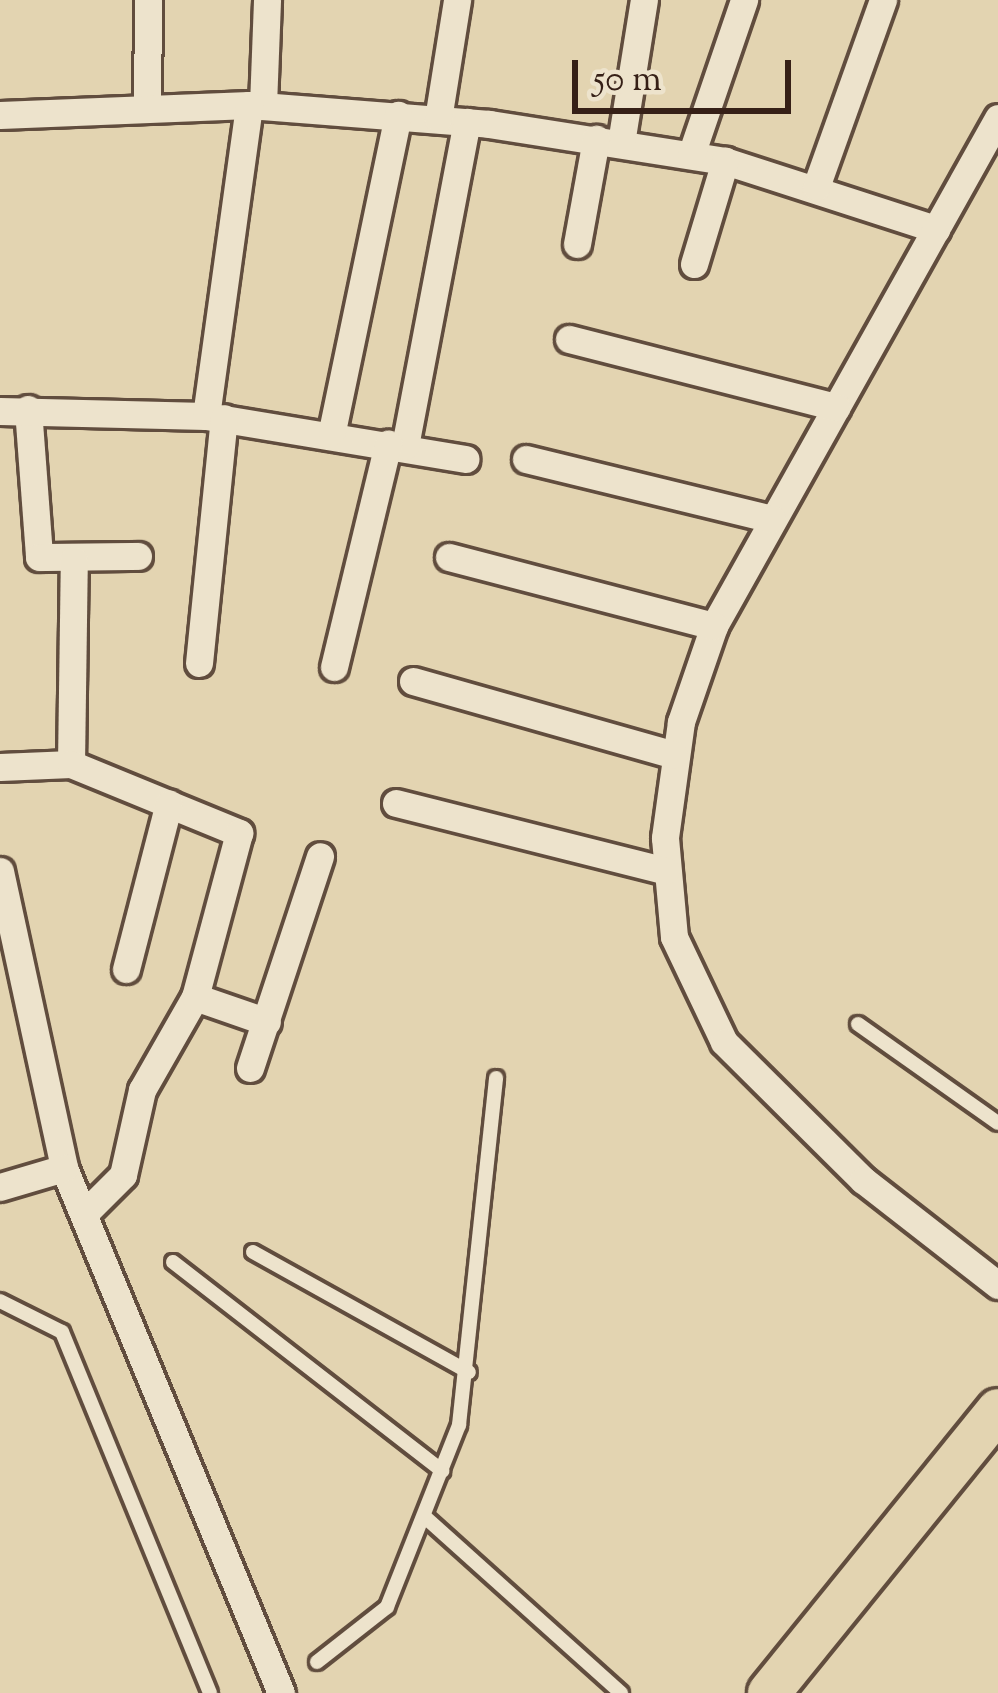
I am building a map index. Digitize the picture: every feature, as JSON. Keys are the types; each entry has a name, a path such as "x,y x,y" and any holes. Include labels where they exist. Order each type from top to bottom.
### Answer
{"main road":[{"path":"769,1693 998,1410"}],"street":[{"path":"147,104 148,0"},
{"path":"200,663 215,417 268,0"},
{"path":"438,119 457,0"},
{"path":"577,244 644,0"},
{"path":"691,155 744,0"},
{"path":"815,187 883,0"},
{"path":"0,115 147,104 256,105 467,122 725,161 936,229"},
{"path":"332,431 398,116"},
{"path":"998,118 714,626 674,755 666,872 674,937 724,1042 863,1180 998,1285"},
{"path":"334,668 396,444 467,122"},
{"path":"694,264 725,161"},
{"path":"569,339 836,407"},
{"path":"138,556 74,560 36,551 14,410 215,417 332,431 465,459"},
{"path":"526,458 772,519"},
{"path":"449,557 714,626"},
{"path":"71,764 74,560"},
{"path":"413,681 674,755"},
{"path":"0,767 71,764 238,833 195,998 142,1090 123,1174 86,1212"},
{"path":"126,969 169,803"},
{"path":"396,803 666,872"},
{"path":"250,1068 320,856"},
{"path":"0,871 64,1168 281,1693"},
{"path":"195,998 268,1022"},
{"path":"0,1187 64,1168"}],"lane":[{"path":"858,1024 998,1123"},
{"path":"316,1662 386,1607 442,1471 469,1372 496,1078"},
{"path":"253,1252 469,1372"},
{"path":"173,1262 442,1471"},
{"path":"0,1301 62,1332 210,1693"},
{"path":"426,1518 621,1693"}]}
